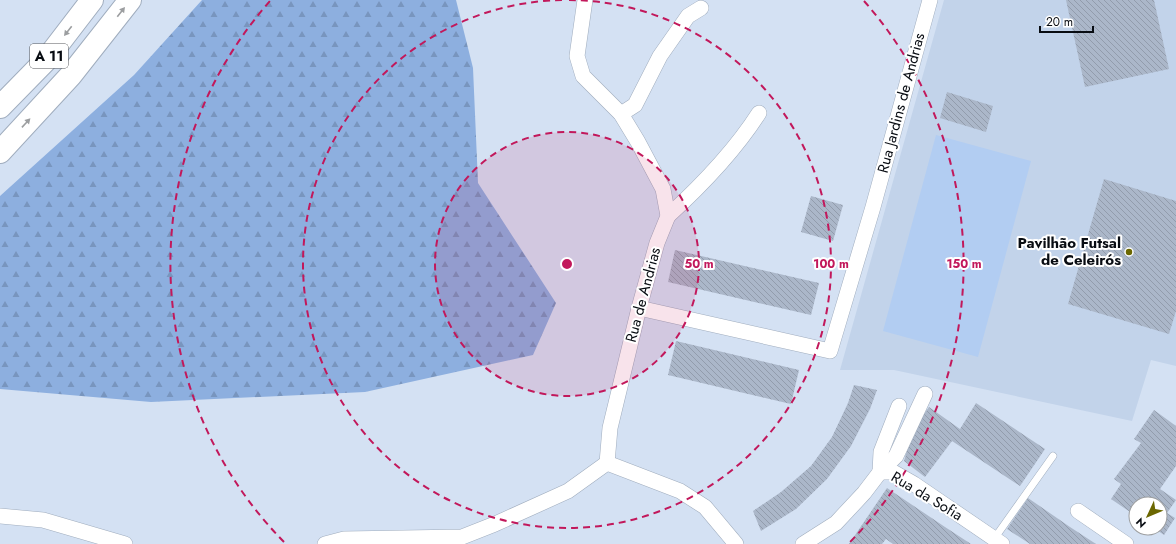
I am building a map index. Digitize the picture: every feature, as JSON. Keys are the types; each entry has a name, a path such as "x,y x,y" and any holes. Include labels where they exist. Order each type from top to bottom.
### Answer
{"highway":[{"name":"A 11","path":"0,108 46,60 92,0"},
{"name":"A 11","path":"0,152 71,75 130,0"}],"street":[{"path":"585,0 577,56 583,76 621,114 638,142 663,190 668,216"},
{"name":"Rua Jardins de Andrias","path":"639,308 830,351 873,207 930,0"},
{"path":"621,114 635,105 660,56 688,16 701,8"},
{"path":"668,216 702,185 747,133 759,113"},
{"name":"Rua de Andrias","path":"607,463 610,428 639,308 657,243 668,216"},
{"path":"880,472 896,456 925,394"},
{"path":"880,472 881,452 899,406"},
{"path":"325,544 344,539 462,537 495,524 568,491 607,463 680,491 705,507 736,544"},
{"name":"Rua da Sofia","path":"803,544 836,522 864,493 880,472 893,472 914,484 996,542"},
{"path":"1078,511 1126,544"},
{"path":"0,516 44,520 125,544"}],"lane":[{"path":"996,542 1053,456"}],"shaded area":[{"path":"944,0 1176,0 1176,366 1151,360 1132,421 894,370 840,370"},
{"path":"936,135 1031,161 978,357 883,331"}],"green space":[{"path":"202,0 456,0 473,68 478,183 556,303 533,355 365,392 151,402 0,389 0,196 134,75"}],"building":[{"path":"1066,0 1154,0 1169,69 1085,87"},
{"path":"947,92 993,106 986,132 940,118"},
{"name":"Pavilhão Futsal de Celeirós","path":"1104,179 1176,201 1176,311 1169,334 1068,304"},
{"path":"811,196 843,205 833,241 801,232"},
{"path":"675,250 819,283 811,315 668,282"},
{"path":"676,341 799,370 791,404 668,375"},
{"path":"854,385 877,390 870,409 851,446 827,479 796,509 761,531 753,511 781,492 811,466 832,437 848,403"},
{"path":"976,403 1045,449 1020,486 952,441 925,477 904,461 913,430 929,407 960,429"},
{"path":"1154,410 1176,426 1176,466 1160,489 1176,500 1168,512 1168,496 1128,496 1128,511 1111,499 1121,484 1114,479 1141,443 1134,439"},
{"path":"887,488 971,544 893,544 886,539 882,544 849,544"},
{"path":"1028,498 1096,544 1030,544 1007,529"},
{"path":"1168,514 1175,518 1168,529"}],"place":[{"name":"Pavilhão Futsal de Celeirós","path":"1129,252"}]}
